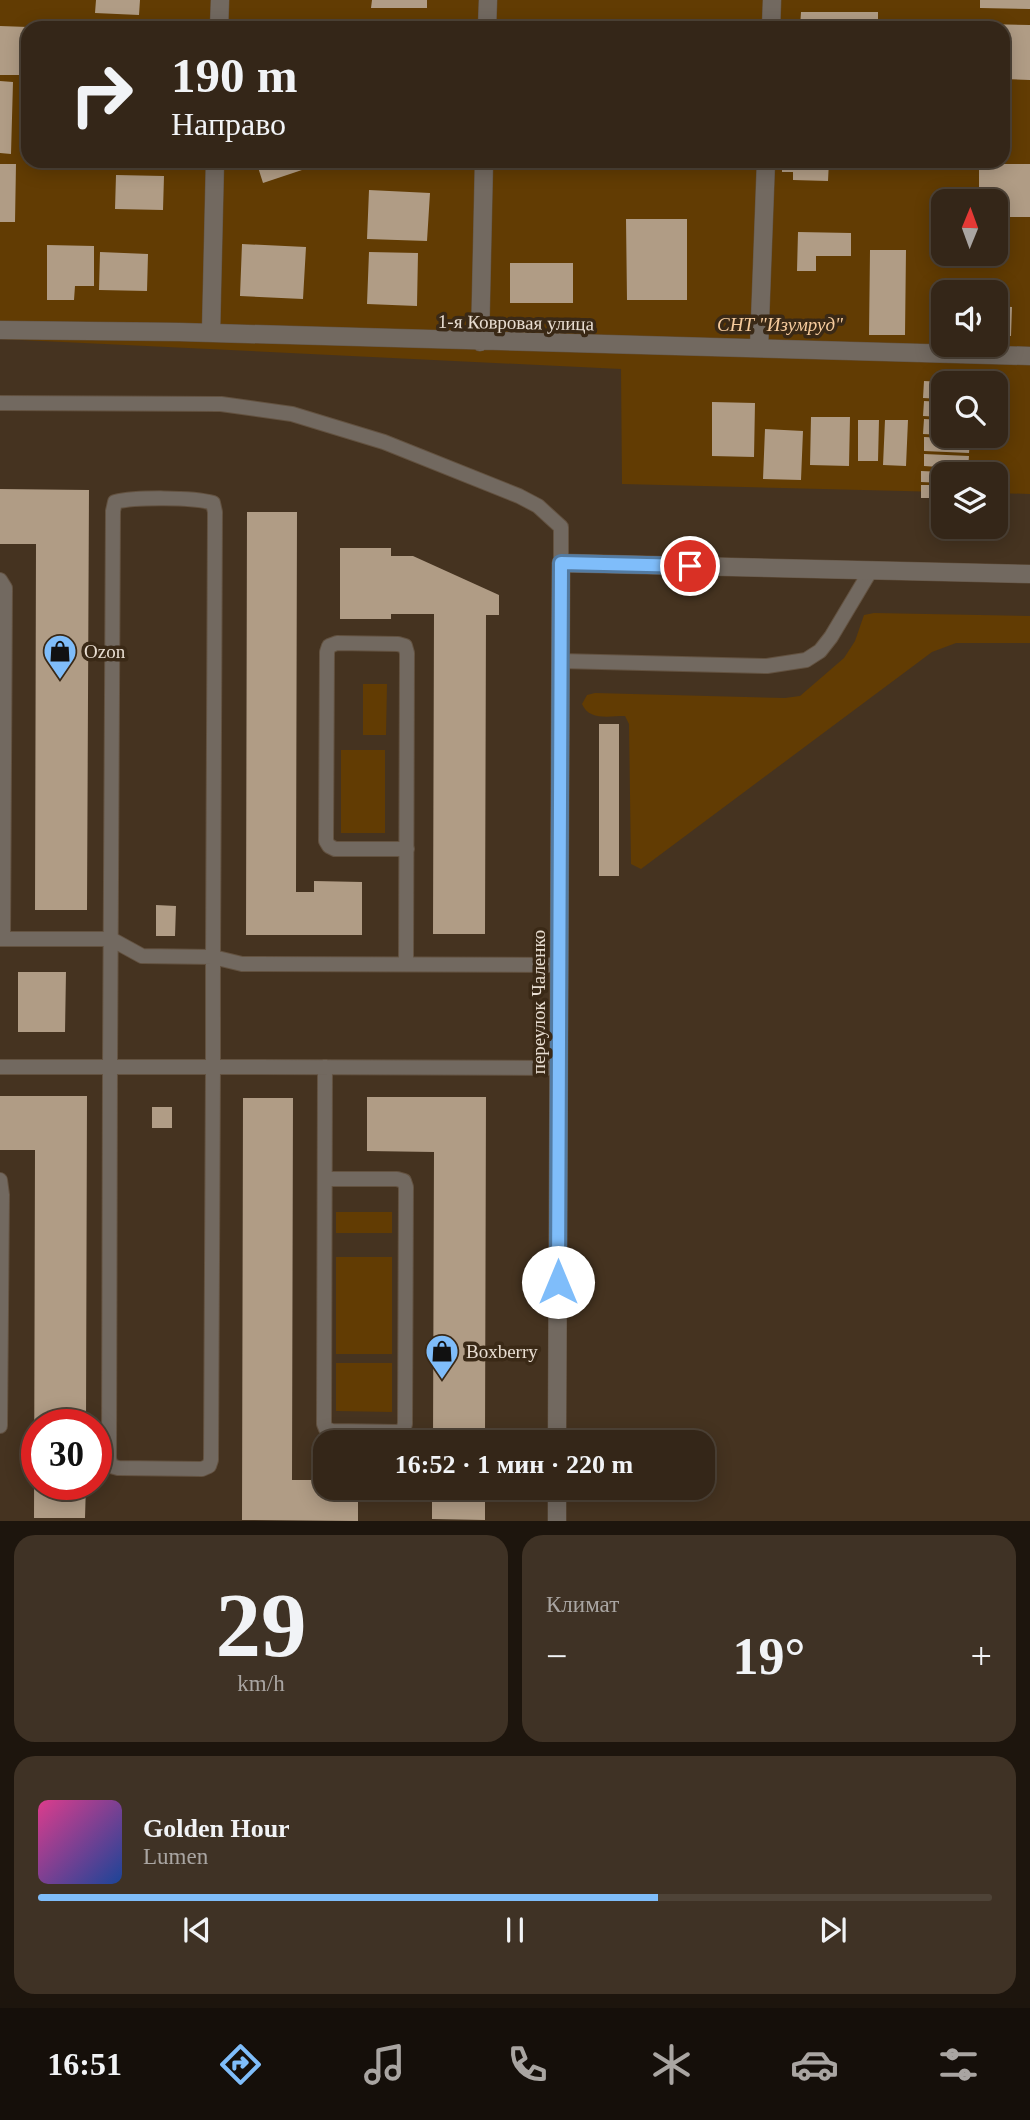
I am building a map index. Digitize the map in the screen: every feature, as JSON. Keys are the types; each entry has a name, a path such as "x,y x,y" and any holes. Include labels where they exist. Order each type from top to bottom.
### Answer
{"street":[{"path":"219,0 219,21"},
{"path":"487,21 488,0"},
{"path":"771,21 772,0"},
{"path":"211,333 215,168"},
{"path":"480,342 484,168"},
{"path":"759,348 766,168"},
{"name":"1-я Ковровая улица","path":"0,330 211,333 1030,356"},
{"path":"561,563 1030,574"},
{"name":"переулок Чаленко","path":"557,1430 561,563"},
{"path":"557,1500 557,1521"}],"lane":[{"path":"0,403 221,404 292,414 384,442 538,506 561,527 561,563"},
{"path":"124,500 203,500 213,503 215,512 211,1460 209,1466 202,1469 118,1468 111,1466 109,1459 111,939 113,511 115,502 124,500"},
{"path":"560,662 767,666 806,660 820,651 831,637 871,570"},
{"path":"0,580 5,588 2,939 111,939 142,956 213,957 243,964 559,965"},
{"path":"406,964 407,849 407,653 405,646 398,644 337,643 329,646 327,652 326,841 328,846 335,849 407,849"},
{"path":"0,1066 559,1068"},
{"path":"325,1067 324,1424 326,1429 332,1432 398,1432 403,1430 405,1424 406,1187 404,1181 397,1179 325,1179"},
{"path":"0,1180 0,1426"}],"green space":[{"name":"СНТ \"Изумруд\"","path":"0,0 1030,0 1030,494 1008,493 1008,462 931,462 931,492 622,484 621,369 0,339"},
{"path":"864,615 1030,616 1030,643 956,643 932,652 641,869 631,864 629,724 625,716 589,713 582,704 587,695 800,696 844,658 855,641"},
{"path":"363,684 387,684 386,735 363,735"},
{"path":"341,750 385,750 385,833 341,833"},
{"path":"336,1212 392,1212 392,1233 336,1233"},
{"path":"336,1257 392,1257 392,1354 336,1354"},
{"path":"336,1363 392,1363 392,1412 336,1411"}],"building":[{"path":"96,0 140,0 139,15 95,13"},
{"path":"372,0 427,0 427,8 371,8"},
{"path":"980,0 1030,0 1030,9 980,8"},
{"path":"801,12 878,12 878,21 800,21"},
{"path":"1010,25 1030,25 1030,80 1010,79"},
{"path":"0,26 21,27 21,75 0,75"},
{"path":"0,81 13,82 11,154 0,153"},
{"path":"0,164 16,164 15,222 0,222"},
{"path":"1010,164 1030,164 1030,217 1008,217 1008,189 979,189 979,168 1010,168"},
{"path":"258,168 308,168 263,183"},
{"path":"782,168 829,168 828,181 793,180 793,172 782,172"},
{"path":"116,175 164,176 163,210 115,209"},
{"path":"369,190 430,193 427,241 367,239"},
{"path":"626,219 687,219 687,300 627,300"},
{"path":"798,232 851,233 851,256 816,256 816,271 797,271"},
{"path":"242,244 306,247 303,299 240,296"},
{"path":"47,245 94,246 94,286 75,286 74,300 47,300"},
{"path":"870,250 906,250 905,335 869,335"},
{"path":"100,252 148,254 147,291 99,290"},
{"path":"369,252 418,253 417,306 367,304"},
{"path":"510,263 573,263 573,303 510,303"},
{"path":"1008,307 1012,307 1011,336 1008,336"},
{"path":"924,381 931,381 931,398 923,398"},
{"path":"924,401 931,401 931,416 923,416"},
{"path":"712,402 755,403 754,457 712,456"},
{"path":"811,417 850,417 849,466 810,465"},
{"path":"924,419 931,419 931,434 923,434"},
{"path":"858,420 879,420 878,461 858,461"},
{"path":"885,420 908,420 906,466 883,465"},
{"path":"765,429 803,431 801,480 763,479"},
{"path":"924,437 931,437 931,448 969,448 969,453 924,451"},
{"path":"924,454 969,456 969,462 931,462 931,466 924,466"},
{"path":"921,471 931,471 931,482 921,482"},
{"path":"921,485 931,485 931,498 921,498"},
{"path":"0,489 89,490 87,910 35,910 36,544 0,544"},
{"path":"247,512 297,512 296,892 314,892 314,881 362,882 362,935 246,935"},
{"path":"340,548 391,548 391,556 413,556 499,595 499,615 486,615 485,934 433,934 434,614 391,614 391,619 340,619"},
{"path":"599,724 619,724 619,876 599,876"},
{"path":"156,905 176,906 175,936 156,936"},
{"path":"18,972 66,972 65,1032 18,1032"},
{"path":"0,1096 87,1096 86,1409 34,1409 35,1150 0,1150"},
{"path":"367,1097 486,1097 485,1430 433,1430 434,1152 367,1151"},
{"path":"243,1098 293,1098 292,1480 311,1480 313,1467 313,1500 358,1500 358,1521 242,1520"},
{"path":"152,1107 172,1107 172,1128 152,1128"},
{"path":"34,1500 86,1500 85,1518 34,1518"},
{"path":"432,1500 485,1500 485,1520 432,1519"}],"place":[{"name":"Ozon","path":"60,681"},
{"name":"Boxberry","path":"442,1381"}],"route":[{"path":"558,1282 561,563 690,566"}]}
